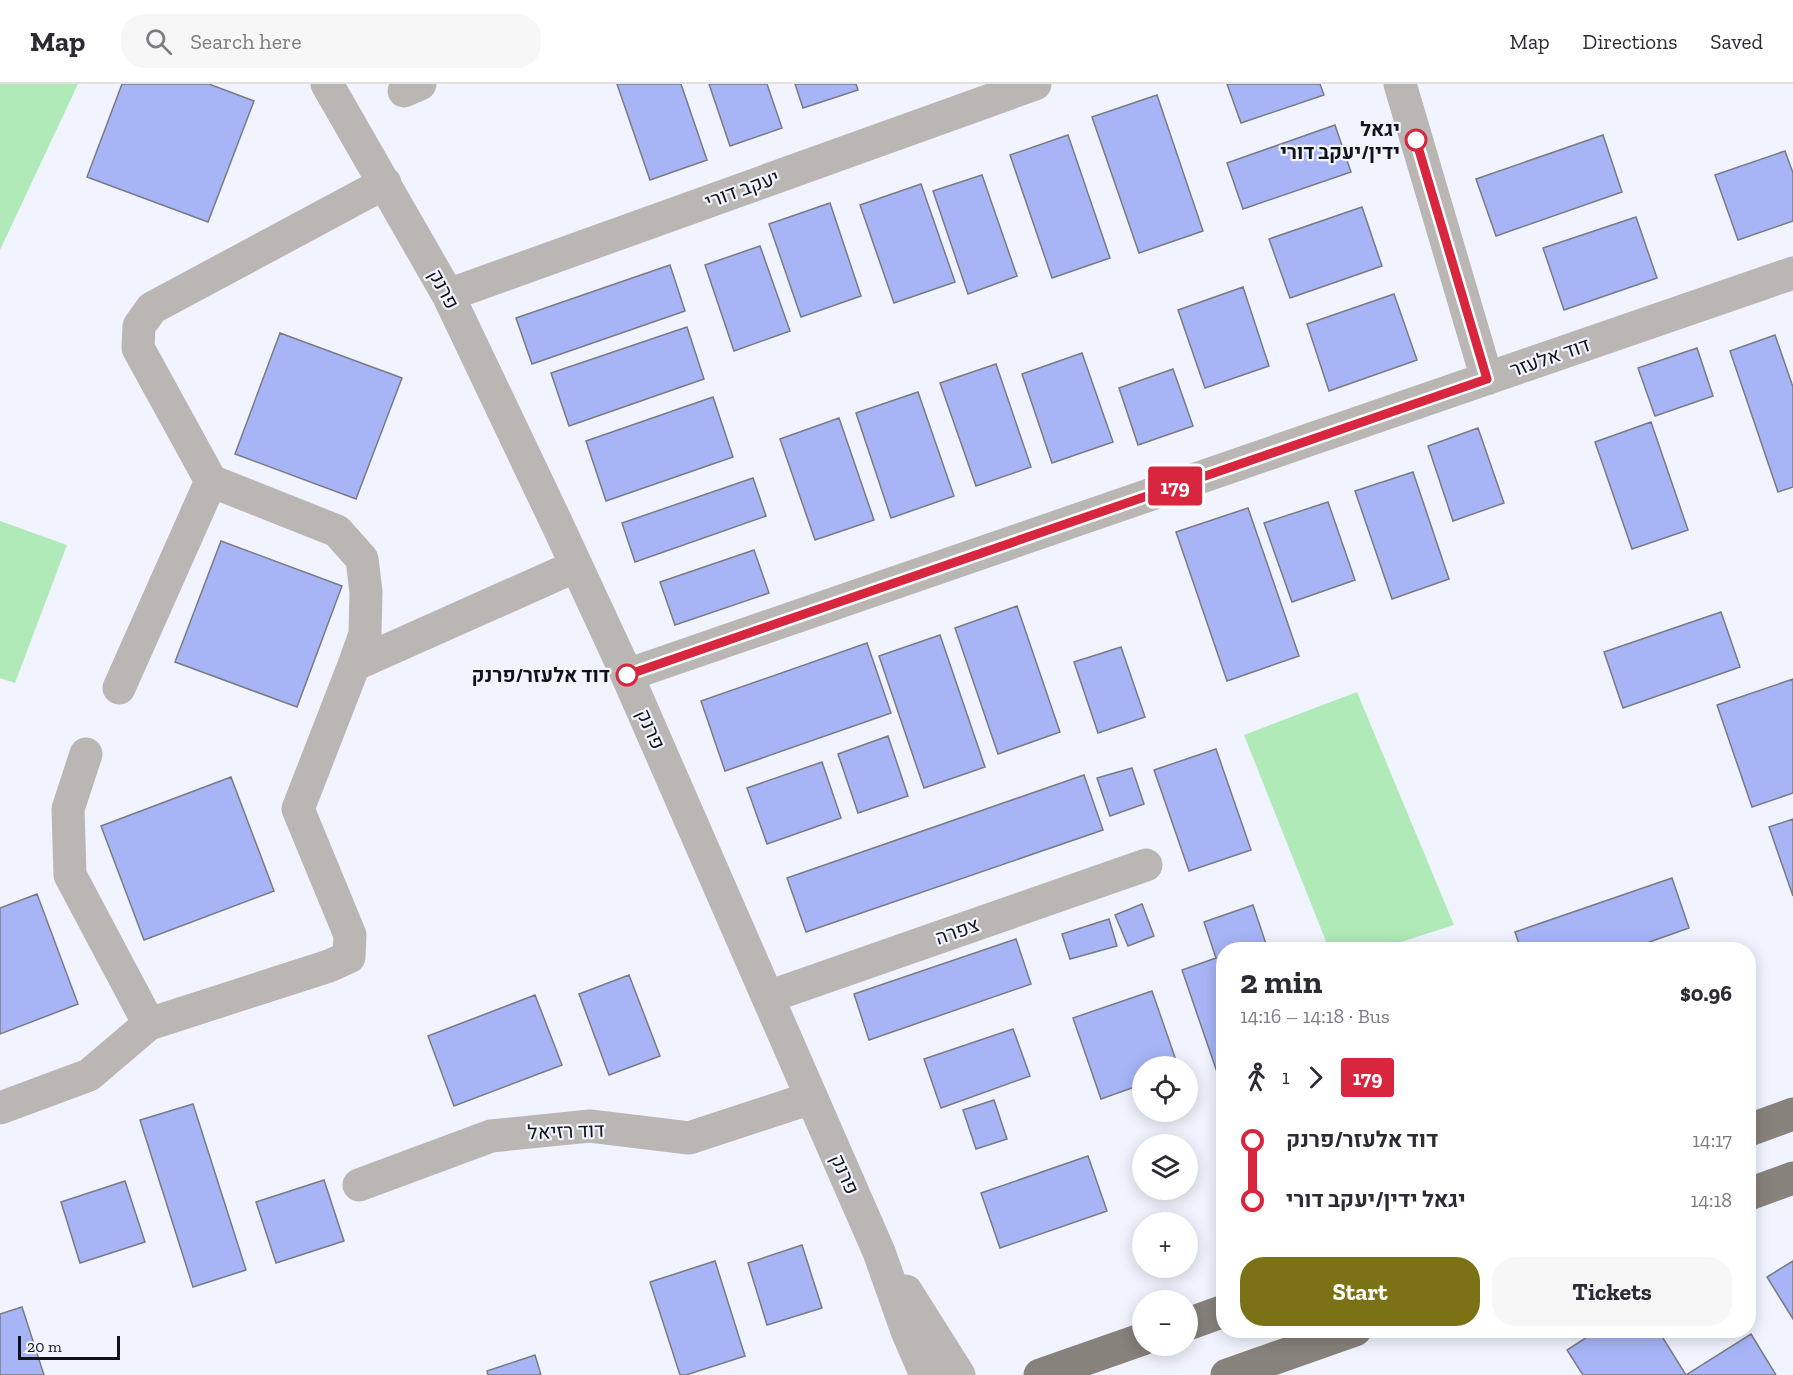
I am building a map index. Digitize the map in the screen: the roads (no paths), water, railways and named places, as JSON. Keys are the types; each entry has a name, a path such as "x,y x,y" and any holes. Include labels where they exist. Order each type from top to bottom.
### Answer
{"main road":[{"path":"1756,1127 1793,1114"},
{"path":"1756,1191 1793,1178"},
{"path":"1198,1320 1216,1314"},
{"path":"1227,1375 1332,1338"},
{"path":"1040,1375 1132,1343"}],"street":[{"name":"פרנק","path":"327,84 448,295 627,675 879,1252 907,1331 926,1375"},
{"name":"יעקב דורי","path":"448,295 1035,84"},
{"path":"1400,84 1487,379"},
{"path":"0,1108 89,1075 149,1024 329,966 349,957 350,935 298,809 365,633 366,592 362,559 337,531 211,481 138,348 139,326 152,308 385,183"},
{"name":"דוד אלעזר","path":"627,675 1793,273"},
{"path":"119,688 211,481"},
{"path":"354,665 576,566"},
{"path":"86,754 68,809 70,875 149,1024"},
{"name":"צפרה","path":"768,997 1146,865"},
{"name":"דוד רזיאל","path":"360,1185 491,1136 590,1126 689,1138 811,1098"},
{"name":"פרנק","path":"879,1252 916,1305 959,1375"}],"place":[{"name":"יגאל ידין/יעקב דורי","path":"1416,140"},
{"name":"דוד אלעזר/פרנק","path":"627,675"}]}
